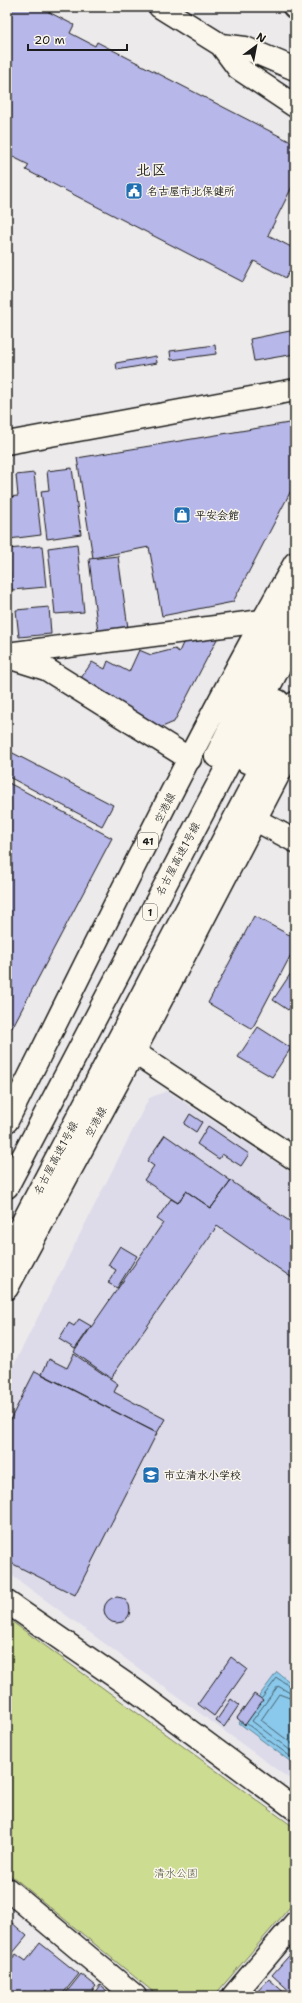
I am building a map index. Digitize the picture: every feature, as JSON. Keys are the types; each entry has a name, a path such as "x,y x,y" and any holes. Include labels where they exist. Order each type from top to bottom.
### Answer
{"main road":[{"path":"160,7 220,45 238,68 295,106"},
{"path":"220,45 245,48 295,69"},
{"path":"7,443 295,390"},
{"name":"空港線","path":"7,1121 190,759 262,621 295,563"},
{"path":"132,947 142,905 295,596"},
{"path":"7,655 262,621"},
{"name":"名古屋高速1号線","path":"7,1187 295,637"},
{"path":"7,655 46,669 190,759"},
{"path":"295,668 148,958 127,1044 295,1158"},
{"name":"名古屋高速1号線","path":"7,1252 127,1044 295,703"},
{"name":"空港線","path":"7,1288 127,1044 256,820 295,743"},
{"path":"256,820 295,841"},
{"path":"7,1602 136,1691 295,1809"},
{"path":"7,1889 135,1996"},
{"path":"233,1996 295,1923"}],"shaded area":[{"name":"市立清水小学校","path":"167,1091 295,1175 295,1783 7,1572 7,1378 149,1098"}],"green space":[{"name":"清水公園","path":"7,1618 295,1828 295,1901 214,1996 158,1996 7,1872"}],"water":[{"path":"277,1672 295,1686 295,1765 239,1723"}],"building":[{"path":"7,7 39,7 74,25 70,33 95,46 97,42 295,144 295,181 268,235 295,249 295,259 286,278 254,261 243,282 26,170 29,165 7,154"},
{"path":"295,330 295,354 254,361 250,339"},
{"path":"215,345 216,354 171,360 170,351"},
{"path":"156,356 157,363 117,370 116,363"},
{"name":"平安会館","path":"295,422 295,483 233,602 162,616 149,547 93,558 77,458"},
{"path":"72,468 81,534 47,539 41,491 49,490 47,471"},
{"path":"34,473 41,535 9,539 7,497 18,496 16,475"},
{"path":"77,544 84,612 55,614 48,548"},
{"path":"42,546 46,587 12,590 7,549"},
{"path":"118,556 128,628 98,632 89,559"},
{"path":"49,607 51,634 19,637 16,610"},
{"path":"214,637 217,639 174,722 160,728 79,681 92,662 105,669 108,661 129,672 139,650 151,655 175,649 179,652 183,643"},
{"path":"7,750 113,805 102,826 7,776"},
{"path":"7,782 112,838 12,1028 7,1025"},
{"path":"254,916 295,938 295,947 252,1029 208,1003"},
{"path":"295,967 295,1010 291,1007 288,1010 273,1000"},
{"path":"258,1027 291,1048 272,1077 238,1057"},
{"path":"190,1114 202,1122 196,1132 184,1124"},
{"path":"208,1126 249,1154 241,1166 222,1154 219,1159 197,1144"},
{"path":"165,1135 231,1181 211,1208 186,1191 178,1203 144,1180 154,1166 147,1161"},
{"path":"231,1181 295,1225 295,1280 217,1226 111,1378 74,1352 163,1223 157,1219 171,1199 178,1203 186,1191 211,1208"},
{"path":"120,1246 137,1256 117,1288 108,1283 116,1270 108,1265"},
{"path":"79,1319 91,1326 75,1349 59,1339 69,1323 74,1326"},
{"path":"74,1354 118,1384 114,1392 165,1419 157,1433 42,1374 49,1359 67,1368"},
{"path":"35,1371 157,1433 75,1595 7,1561 7,1426"},
{"path":"117,1597 126,1601 130,1610 126,1619 117,1623 108,1619 104,1610 108,1601"},
{"path":"231,1657 247,1669 214,1716 198,1704"},
{"path":"254,1694 263,1700 245,1725 237,1718"},
{"path":"231,1699 239,1705 224,1727 216,1721"},
{"path":"10,1921 27,1936 7,1960 7,1924"},
{"path":"40,1943 79,1974 61,1996 53,1996 46,1990 42,1996 7,1996 7,1965 16,1954 26,1961"},
{"path":"295,1949 295,1996 272,1975"},
{"path":"81,1974 96,1986 88,1996 68,1996 65,1994"},
{"path":"269,1979 288,1996 253,1996"},
{"path":"100,1985 113,1996 92,1996"}],"place":[{"name":"名古屋市北保健所","path":"134,191"},
{"name":"平安会館","path":"182,515"},
{"name":"市立清水小学校","path":"151,1475"}],"district":[{"name":"北区","path":"151,170"}]}
